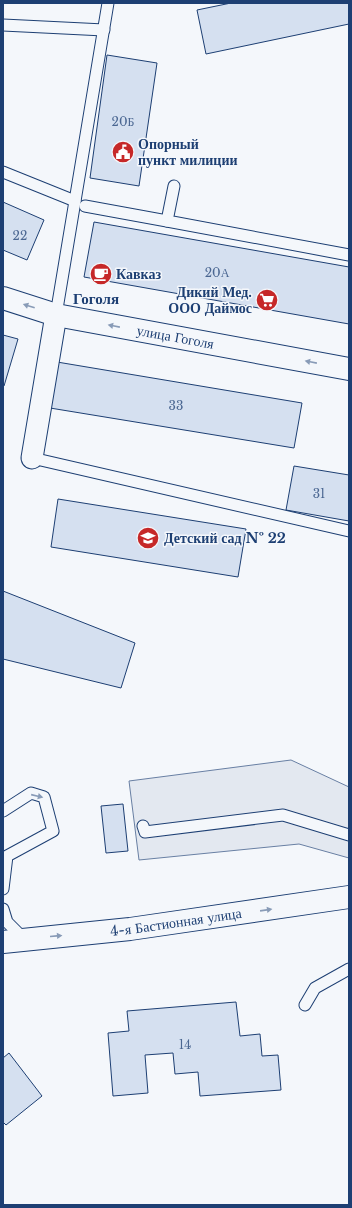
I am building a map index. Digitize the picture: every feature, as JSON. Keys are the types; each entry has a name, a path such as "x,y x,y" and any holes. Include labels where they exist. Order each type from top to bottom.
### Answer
{"main road":[{"name":"улица Гоголя","path":"3,298 56,315 349,370"},
{"name":"4-я Бастионная улица","path":"13,941 130,930 349,897"}],"street":[{"path":"32,458 56,315"}],"lane":[{"path":"56,315 80,203 108,3"},
{"path":"3,25 104,30"},
{"path":"3,172 80,203 349,255"},
{"path":"167,221 174,186"},
{"path":"32,458 349,531"},
{"path":"3,811 31,794 44,798 53,831 7,856 3,889"},
{"path":"143,826 145,832 283,815 349,834"},
{"path":"3,909 13,941"},
{"path":"305,1005 315,988 349,969"}],"shaded area":[{"path":"291,760 349,787 349,858 299,844 139,860 129,781"}],"building":[{"path":"231,3 349,3 349,24 206,54 197,10"},
{"path":"107,55 157,63 139,186 90,178"},
{"path":"3,202 44,220 27,260 3,250"},
{"path":"94,222 349,267 349,324 84,277"},
{"path":"3,335 18,339 4,386 3,386"},
{"path":"57,362 302,403 294,448 50,408"},
{"path":"294,466 349,475 349,521 286,510"},
{"path":"58,499 246,529 238,577 51,547"},
{"path":"3,591 135,643 121,688 3,659"},
{"path":"123,804 128,851 106,853 101,806"},
{"path":"236,1002 240,1036 260,1034 262,1056 278,1055 281,1090 200,1096 198,1072 175,1074 173,1053 145,1055 148,1093 113,1096 108,1033 129,1031 127,1011"},
{"path":"9,1053 42,1096 6,1125 3,1122 3,1058"}],"place":[{"name":"Опорный пункт милиции","path":"123,152"},
{"name":"Кавказ","path":"101,274"},
{"name":"Дикий Мед. ООО Даймос","path":"267,300"},
{"name":"Детский сад № 22","path":"148,538"}],"district":[{"name":"Гоголя","path":"96,298"}]}
